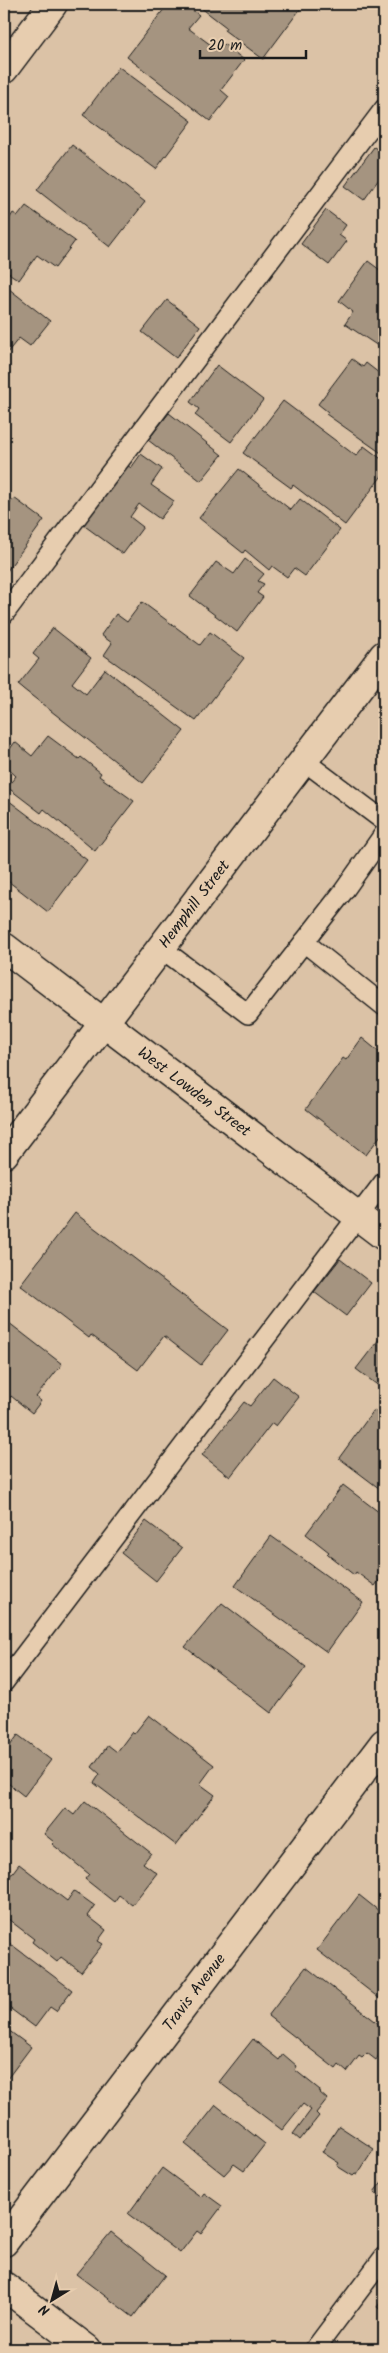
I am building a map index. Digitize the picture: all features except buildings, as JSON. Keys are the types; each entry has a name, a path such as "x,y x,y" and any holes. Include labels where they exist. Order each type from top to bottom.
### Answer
{"street":[{"path":"4,69 53,4"},
{"name":"Hemphill Street","path":"4,1154 384,655"},
{"name":"West Lowden Street","path":"4,947 384,1236"},
{"name":"Travis Avenue","path":"4,2242 384,1742"},
{"path":"4,2286 88,2349"}],"lane":[{"path":"4,614 384,109"},
{"path":"304,761 384,821"},
{"path":"161,948 248,1014 384,834"},
{"path":"304,942 384,1006"},
{"path":"4,1682 384,1182"},
{"path":"315,2349 384,2257"}]}
